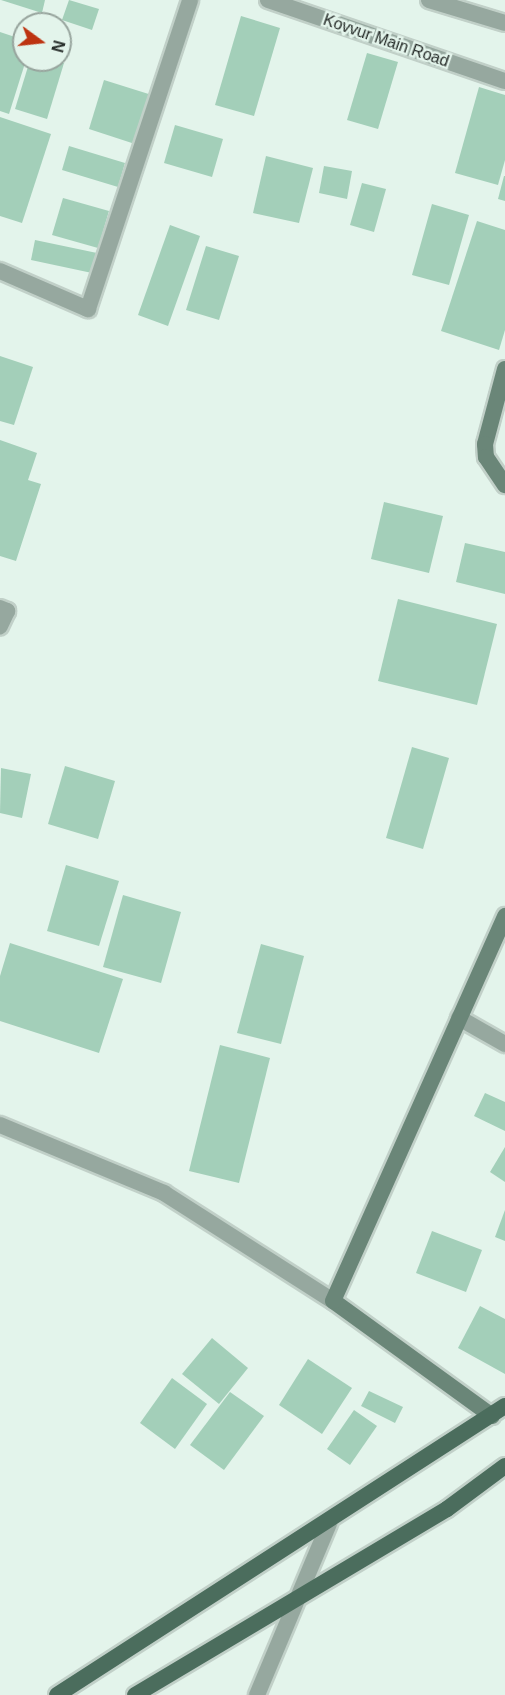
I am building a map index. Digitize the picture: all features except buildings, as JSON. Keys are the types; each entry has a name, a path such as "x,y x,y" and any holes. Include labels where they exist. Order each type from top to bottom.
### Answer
{"main road":[{"path":"505,369 485,444 486,458 505,485"},
{"path":"57,1695 329,1524 498,1411 333,1301 505,916"},
{"path":"135,1695 297,1601 447,1509 505,1466"}],"street":[{"path":"0,271 88,309 190,0"},
{"name":"Kovvur Main Road","path":"267,0 505,81"},
{"path":"429,0 505,23"},
{"path":"0,609 7,611 0,626"},
{"path":"459,1018 505,1044"},
{"path":"0,1125 164,1193 333,1301"},
{"path":"257,1695 329,1524"}]}
